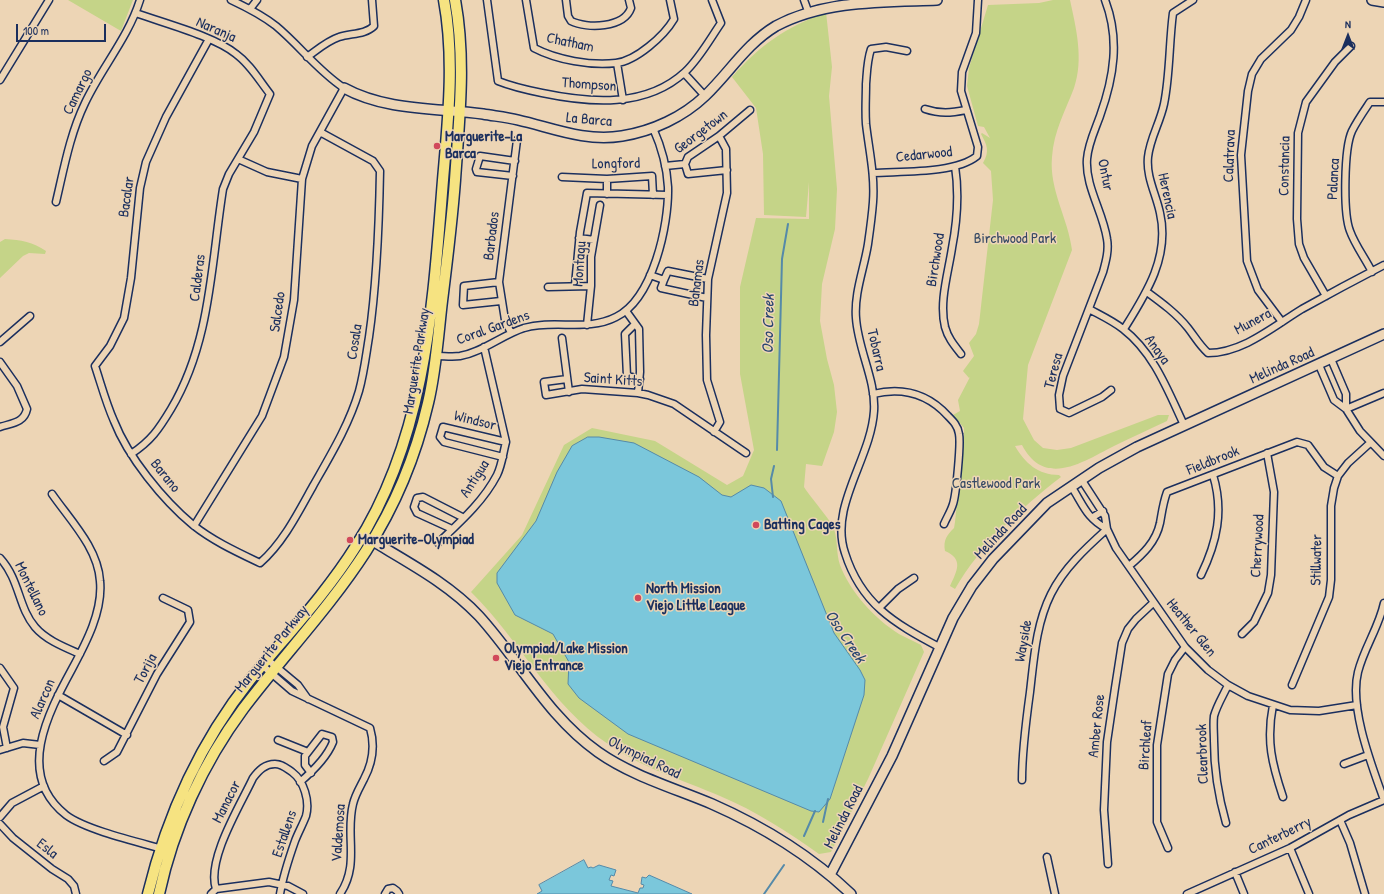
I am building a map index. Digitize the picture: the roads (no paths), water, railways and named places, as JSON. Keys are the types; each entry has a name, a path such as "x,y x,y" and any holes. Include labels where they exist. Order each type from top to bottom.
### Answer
{"main road":[{"name":"Marguerite Parkway","path":"148,894 160,848 178,798 201,754 219,723 265,663 328,587 363,535 390,483 400,458 413,415 424,363 439,236 450,60 444,0"},
{"name":"Marguerite Parkway","path":"159,894 170,851 206,767 242,711 344,582 372,541 395,499 416,444 428,404 436,356 451,230 460,112 459,25 455,0"},
{"name":"La Barca","path":"344,88 365,98 389,105 448,110 518,120 578,136 599,138 622,136 653,128 672,120 705,96 748,47 761,36 792,18 808,11 848,3 937,0"},
{"path":"1372,0 1384,2"},
{"name":"Melinda Road","path":"830,875 892,756 939,646 953,618 972,586 993,559 1047,503 1081,479 1137,447 1384,334"},
{"name":"Olympiad Road","path":"363,535 442,584 471,608 484,622 551,710 569,728 598,752 632,772 750,822 784,843 830,875 851,894"}],"street":[{"path":"0,80 49,0"},
{"name":"Camargo","path":"56,202 70,141 78,120 98,78 125,36 136,13 140,0"},
{"name":"La Barca","path":"231,0 250,9 276,27 326,76 344,88"},
{"path":"250,9 257,0"},
{"path":"307,57 338,37 369,31 374,26 372,0"},
{"name":"Thompson","path":"487,0 498,81 509,85 575,100 601,101 623,100 662,87 684,73 693,63 721,23 712,0"},
{"name":"Chatham","path":"526,0 534,48 578,61 617,63"},
{"path":"566,0 568,16 571,21 598,25 616,22 626,16 631,8 629,0"},
{"path":"623,100 617,63 644,51 671,22 674,16 670,0"},
{"path":"804,0 808,11"},
{"path":"925,108 934,112 948,113 966,110 961,91 962,72 976,33 978,0"},
{"name":"Ontur","path":"1089,309 1107,256 1107,240 1088,176 1087,160 1088,146 1110,89 1114,66 1114,34 1105,0"},
{"name":"Herencia","path":"1124,329 1147,292 1155,274 1162,243 1161,214 1148,174 1150,141 1164,105 1173,13 1193,0"},
{"name":"Calatrava","path":"1282,322 1258,290 1247,261 1241,155 1248,91 1252,74 1261,60 1291,30 1306,0"},
{"name":"Naranja","path":"136,13 209,39 236,54 250,68 270,94"},
{"name":"Bacalar","path":"96,366 110,346 124,318 140,188 146,162 166,117 209,39"},
{"name":"Constancia","path":"1326,296 1304,258 1299,244 1297,219 1298,133 1306,102 1335,62 1351,46"},
{"name":"Tobarra","path":"907,51 886,47 871,49 867,60 866,124 873,173 873,201 871,221 857,294 856,317 859,340 873,394 873,424 844,508 841,531 844,552 854,577 879,608 891,620 939,646"},
{"path":"684,73 705,96"},
{"name":"Salcedo","path":"194,526 262,416 284,356 294,300 302,179 312,146 344,88"},
{"name":"Calderas","path":"131,454 146,444 160,428 177,399 197,354 206,312 223,189 229,174 254,132 270,94"},
{"name":"Palanca","path":"1372,272 1350,231 1346,219 1345,207 1348,144 1352,131 1370,102 1384,102"},
{"name":"Georgetown","path":"665,166 685,164 688,157 719,136 750,110"},
{"name":"Cedarwood","path":"873,173 937,169 955,166 970,161 977,156 978,147 966,110"},
{"name":"Coral Gardens","path":"436,356 459,356 484,347 524,328 546,324 598,324 616,317 626,311 644,288 650,275 664,226 668,196 665,166 653,128"},
{"name":"Cosala","path":"260,563 270,554 294,520 337,442 350,414 359,390 374,303 380,171 374,161 320,132"},
{"name":"Bahamas","path":"714,432 720,422 708,380 707,298 708,279 727,193 726,149 719,136"},
{"name":"Barbados","path":"511,333 505,320 499,282 517,140"},
{"path":"513,176 477,172 476,169 480,156 515,161"},
{"path":"238,159 267,172 302,179"},
{"path":"685,164 688,174 727,170"},
{"name":"Birchwood","path":"955,166 957,198 953,246 945,289 943,311 945,327 949,339 961,354"},
{"name":"Longford","path":"562,177 607,179 652,176 653,195"},
{"path":"607,179 607,194"},
{"path":"575,285 579,238 587,193 668,196"},
{"name":"Montagu","path":"587,325 591,286 591,257 600,205"},
{"path":"579,238 594,240"},
{"name":"Munera","path":"1147,292 1174,313 1208,353 1217,353 1254,339 1326,296 1384,265"},
{"path":"707,298 661,288 668,271 708,279"},
{"path":"650,275 664,280"},
{"path":"499,282 464,286 463,305 501,301"},
{"path":"548,287 575,285 591,286"},
{"name":"Anaya","path":"1089,309 1124,329 1144,350 1163,379 1184,425"},
{"name":"Teresa","path":"1089,309 1063,376 1059,395 1060,409 1069,413 1102,397 1111,390"},
{"path":"626,311 639,329 640,379 638,393"},
{"path":"0,342 30,316"},
{"path":"635,324 625,334 627,376 640,379"},
{"path":"562,338 568,392"},
{"name":"Antigua","path":"438,543 464,518 496,476 503,457 506,442 484,347"},
{"path":"1331,359 1346,394 1346,409"},
{"path":"0,362 17,386 27,410 24,418 19,422 0,427"},
{"path":"1319,364 1334,400 1346,409 1370,443 1384,456"},
{"name":"Barano","path":"96,366 114,422 131,454 171,504 194,526 236,552 260,563"},
{"name":"Saint Kitts","path":"567,379 544,382 546,395 582,389 638,393 674,404 746,453"},
{"path":"1332,394 1343,389"},
{"path":"873,394 887,391 917,394 941,408 955,424 959,435 959,445 954,503 944,524"},
{"path":"1346,409 1384,393"},
{"name":"Windsor","path":"503,457 444,442 440,437 443,427 506,442"},
{"name":"Fieldbrook","path":"1129,566 1151,545 1160,525 1163,502 1167,492 1213,475 1267,452 1297,442 1308,445 1324,467 1338,476"},
{"name":"Stillwater","path":"1292,685 1329,597 1331,580 1331,506 1334,488 1338,476 1348,463 1370,443"},
{"name":"Cherrywood","path":"1242,634 1254,622 1268,593 1271,575 1274,492 1267,452"},
{"path":"1201,576 1212,552 1219,515 1218,492 1213,475"},
{"name":"Heather Glen","path":"1081,479 1106,516 1107,529 1116,548 1153,603 1186,647 1208,670 1228,685 1254,699 1273,705 1304,711 1357,705"},
{"path":"1071,486 1081,504 1094,520 1107,529"},
{"name":"Alarcon","path":"52,494 89,546 96,562 100,580 100,597 96,614 80,654 58,695 40,745 40,770 44,786 56,805 67,815 83,824 170,851"},
{"path":"452,529 417,513 414,507 418,498 423,497 464,518"},
{"path":"1094,520 1103,511"},
{"name":"Wayside","path":"1022,780 1022,755 1040,618 1052,592 1064,574 1080,554 1107,529"},
{"name":"Montellano","path":"0,558 11,571 28,616 35,627 45,636 80,654"},
{"path":"879,608 898,589 914,578"},
{"name":"Torija","path":"104,761 117,752 157,674 190,622 188,610 163,598"},
{"name":"Amber Rose","path":"1108,864 1104,810 1107,742 1122,643 1136,618 1153,603"},
{"path":"1384,603 1358,672 1357,705 1368,756 1384,800"},
{"name":"Birchleaf","path":"1168,848 1158,822 1157,745 1168,674 1175,660 1186,647"},
{"path":"265,663 298,685 309,700"},
{"path":"0,668 14,688 4,727 7,748"},
{"path":"274,670 292,691 309,700"},
{"path":"292,691 298,685"},
{"name":"Clearbrook","path":"1226,823 1216,786 1214,767 1214,718 1228,685"},
{"path":"58,695 127,735"},
{"name":"Valdemosa","path":"309,700 358,721 370,728 373,739 373,753 369,767 353,803 350,827 352,863 346,884 340,894"},
{"path":"1273,705 1269,730 1270,749 1272,765 1283,797"},
{"path":"300,782 310,773 331,747 334,742 332,737 322,734 308,752 304,761 310,773"},
{"path":"278,740 308,752"},
{"path":"0,750 24,743 40,745"},
{"path":"1344,764 1368,756"},
{"name":"Manacor","path":"216,889 214,874 226,832 259,770 266,765 280,764 295,774 300,782"},
{"name":"Estallens","path":"280,894 295,842 306,816 307,799 300,782"},
{"path":"0,817 12,803 44,786"},
{"name":"Canterberry","path":"1187,894 1290,848 1340,820 1384,800"},
{"path":"1340,820 1350,843 1365,894"},
{"name":"Esla","path":"0,824 13,838 52,869 68,879 74,886 76,894"},
{"path":"1290,848 1309,894"},
{"path":"1047,857 1055,894"},
{"path":"1235,872 1244,894"},
{"path":"211,894 216,889 259,882 282,884 303,894"},
{"path":"385,894 388,889 393,888 398,891 399,894"}],"water":[{"path":"588,437 599,437 634,443 699,477 722,495 731,497 751,485 764,488 781,501 834,633 860,670 865,680 864,695 830,799 819,812 811,811 628,734 579,698 568,684 569,662 553,634 515,615 497,583 497,573 536,521 557,472 572,446"},
{"path":"584,860 588,868 593,868 599,865 616,870 614,876 611,875 609,880 613,881 611,886 638,893 640,888 643,888 644,885 641,884 642,877 646,878 649,875 692,894 537,894 542,891 539,885"}],"waterway":[{"name":"Oso Creek","path":"777,450 782,259 788,224"},
{"name":"Oso Creek","path":"773,497 771,479 774,466"},
{"name":"Oso Creek","path":"823,822 828,799"},
{"path":"804,836 815,811"},
{"path":"764,894 784,865"}],"place":[{"name":"Marguerite-La Barca","path":"437,146"},
{"name":"Batting Cages","path":"756,525"},
{"name":"Marguerite-Olympiad","path":"350,540"},
{"name":"North Mission Viejo Little League","path":"638,598"},
{"name":"Olympiad/Lake Mission Viejo Entrance","path":"496,658"}],"park label":[{"name":"Birchwood Park","path":"1015,239"},
{"name":"Castlewood Park","path":"996,484"}]}
